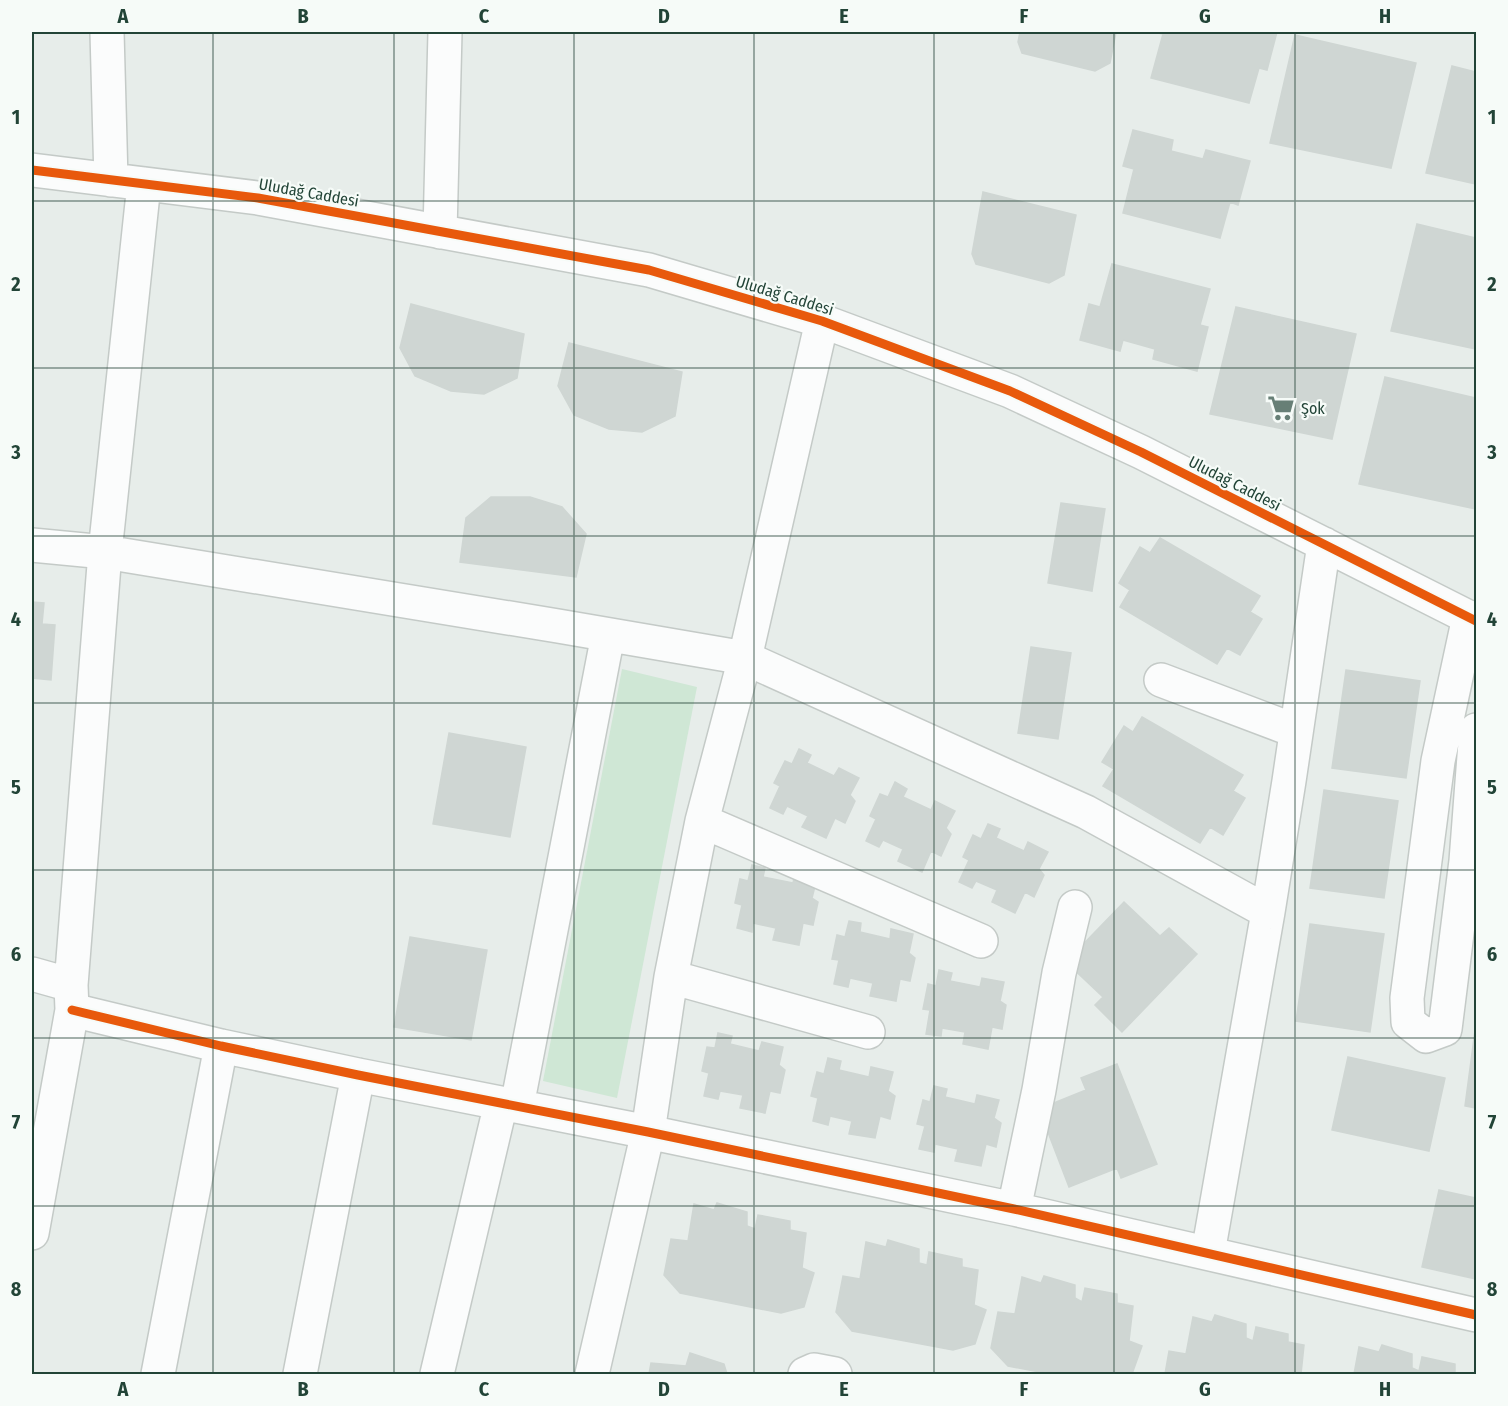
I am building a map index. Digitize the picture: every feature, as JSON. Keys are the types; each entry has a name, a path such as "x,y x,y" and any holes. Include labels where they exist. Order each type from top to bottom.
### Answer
{"street":[{"path":"107,32 111,180"},
{"path":"440,232 445,32"},
{"name":"Uludağ Caddesi","path":"32,170 258,198 650,270 822,321 1010,391 1141,452 1473,619"},
{"path":"32,1233 71,998 105,552 144,184"},
{"path":"592,1374 648,1132 671,977 702,821 745,658 822,321"},
{"path":"1208,1253 1268,912 1324,544"},
{"path":"32,545 105,552 745,658 1086,812 1268,912"},
{"path":"1473,619 1438,761 1407,998 1408,1022 1426,1036 1446,1029 1466,861 1476,730"},
{"path":"437,1374 509,1104 608,635"},
{"path":"1161,680 1296,731"},
{"path":"702,821 981,941"},
{"path":"1014,1209 1039,1090 1059,973 1075,907"},
{"path":"32,974 71,998 221,1046 1014,1209 1476,1315"},
{"path":"671,977 868,1032"},
{"path":"158,1374 221,1046"},
{"path":"300,1374 358,1075"},
{"path":"805,1374 814,1370 835,1374"}],"green space":[{"path":"622,669 697,687 617,1098 543,1081"}],"building":[{"path":"1020,32 1116,32 1110,63 1095,71 1022,53 1018,42"},
{"path":"1153,32 1277,32 1267,70 1259,68 1249,103 1151,78 1163,34"},
{"path":"1295,35 1416,63 1391,168 1270,143"},
{"path":"1452,66 1476,72 1476,184 1426,173"},
{"path":"1133,130 1173,140 1171,151 1203,159 1206,150 1250,161 1238,205 1230,202 1220,238 1123,213 1134,169 1123,166"},
{"path":"983,192 1076,215 1064,275 1049,283 976,264 972,254"},
{"path":"1417,224 1476,238 1476,349 1391,331"},
{"path":"1112,264 1210,289 1200,325 1208,327 1197,371 1153,359 1155,349 1123,340 1120,351 1080,340 1089,304 1100,307"},
{"path":"411,304 524,334 517,378 484,394 451,391 415,376 400,348"},
{"path":"1236,307 1356,334 1332,439 1210,414"},
{"path":"569,343 682,372 675,416 642,432 609,429 574,415 558,386"},
{"path":"1385,377 1476,398 1476,509 1359,484"},
{"path":"491,497 530,497 562,507 586,534 576,577 460,562 466,518"},
{"path":"1061,503 1105,509 1092,591 1048,583"},
{"path":"1160,538 1260,596 1250,612 1262,619 1240,655 1227,648 1217,664 1120,607 1130,590 1119,583 1140,547 1150,553"},
{"path":"32,602 44,603 42,624 55,625 51,680 32,678"},
{"path":"1031,647 1071,653 1058,739 1018,733"},
{"path":"1346,670 1420,681 1406,778 1332,768"},
{"path":"1142,717 1243,775 1233,791 1245,798 1223,835 1210,827 1200,843 1103,786 1114,769 1102,762 1124,726 1133,732"},
{"path":"449,733 526,747 510,837 433,824"},
{"path":"799,749 811,755 807,763 834,776 839,768 859,778 850,795 855,801 845,823 835,818 826,838 802,827 808,816 787,806 783,814 770,808 780,786 774,783 785,761 792,764"},
{"path":"895,782 907,789 903,797 931,810 935,801 955,811 946,828 951,834 941,856 931,851 922,872 898,861 903,849 883,840 879,847 866,841 876,819 870,816 880,794 888,797"},
{"path":"1324,790 1398,801 1384,898 1310,888"},
{"path":"988,824 1000,829 996,838 1024,851 1028,842 1048,852 1039,869 1044,875 1034,897 1025,892 1015,913 992,902 997,890 976,881 972,888 959,882 969,860 963,857 973,835 981,839"},
{"path":"752,865 765,868 763,877 793,883 795,874 817,878 812,898 818,902 813,925 803,923 799,945 773,940 776,928 753,923 752,932 737,928 742,905 735,903 740,879 748,881"},
{"path":"1124,902 1160,936 1169,928 1197,954 1122,1032 1095,1005 1103,997 1066,962"},
{"path":"849,921 861,923 860,932 890,939 891,929 913,934 909,953 915,958 910,981 900,979 896,1001 870,996 873,983 850,978 848,987 834,984 839,960 832,959 837,935 845,937"},
{"path":"1310,924 1384,934 1370,1032 1296,1021"},
{"path":"410,937 487,950 471,1040 394,1027"},
{"path":"939,970 952,973 950,981 980,987 982,978 1004,982 1000,1001 1006,1005 1002,1029 992,1027 988,1049 963,1044 965,1032 942,1028 941,1036 926,1034 930,1010 923,1009 928,984 936,986"},
{"path":"1476,1023 1476,1108 1465,1106"},
{"path":"718,1033 732,1036 730,1044 759,1051 762,1042 783,1047 779,1065 785,1070 780,1093 770,1091 765,1113 740,1108 743,1095 720,1091 718,1099 704,1096 709,1073 702,1071 707,1047 715,1048"},
{"path":"1348,1057 1445,1078 1429,1151 1332,1130"},
{"path":"828,1058 841,1061 839,1070 869,1077 871,1067 893,1072 888,1091 895,1096 890,1119 880,1116 875,1138 849,1134 852,1121 830,1116 828,1125 813,1121 818,1098 811,1096 817,1072 824,1074"},
{"path":"1117,1064 1157,1164 1121,1178 1117,1168 1069,1187 1039,1109 1086,1090 1081,1078"},
{"path":"934,1086 947,1089 945,1097 975,1104 977,1095 999,1100 994,1118 1001,1123 996,1147 986,1144 981,1166 955,1161 958,1149 935,1144 934,1152 919,1149 925,1126 917,1124 923,1100 930,1102"},
{"path":"1439,1190 1476,1198 1476,1279 1422,1267"},
{"path":"717,1203 747,1212 747,1226 755,1229 758,1215 790,1221 790,1230 806,1233 802,1268 814,1273 804,1307 781,1313 680,1293 664,1275 671,1239 688,1241 694,1204 714,1210"},
{"path":"888,1240 919,1249 919,1263 927,1265 929,1252 962,1259 962,1267 978,1270 974,1305 986,1310 975,1344 953,1350 852,1331 836,1312 843,1276 860,1279 866,1242 886,1247"},
{"path":"1044,1276 1075,1285 1075,1298 1082,1302 1085,1288 1117,1294 1117,1303 1133,1306 1129,1341 1142,1346 1132,1374 1050,1374 1008,1366 991,1348 998,1312 1015,1314 1022,1277 1041,1283"},
{"path":"1215,1315 1246,1324 1246,1338 1253,1341 1256,1327 1288,1334 1288,1342 1304,1345 1301,1374 1165,1374 1169,1351 1186,1354 1193,1317 1212,1322"},
{"path":"1382,1345 1412,1354 1412,1368 1419,1371 1422,1357 1455,1364 1455,1373 1466,1374 1354,1374 1359,1347 1379,1352"},
{"path":"690,1353 724,1364 727,1374 649,1374 651,1363 686,1366"}],"cycle path":[{"path":"32,170 258,198 649,270 822,321 1010,391 1141,452 1476,621"},
{"path":"72,1010 221,1046 358,1075 648,1132 1014,1209 1476,1315"}],"place":[{"name":"Şok","path":"1281,408"}]}
